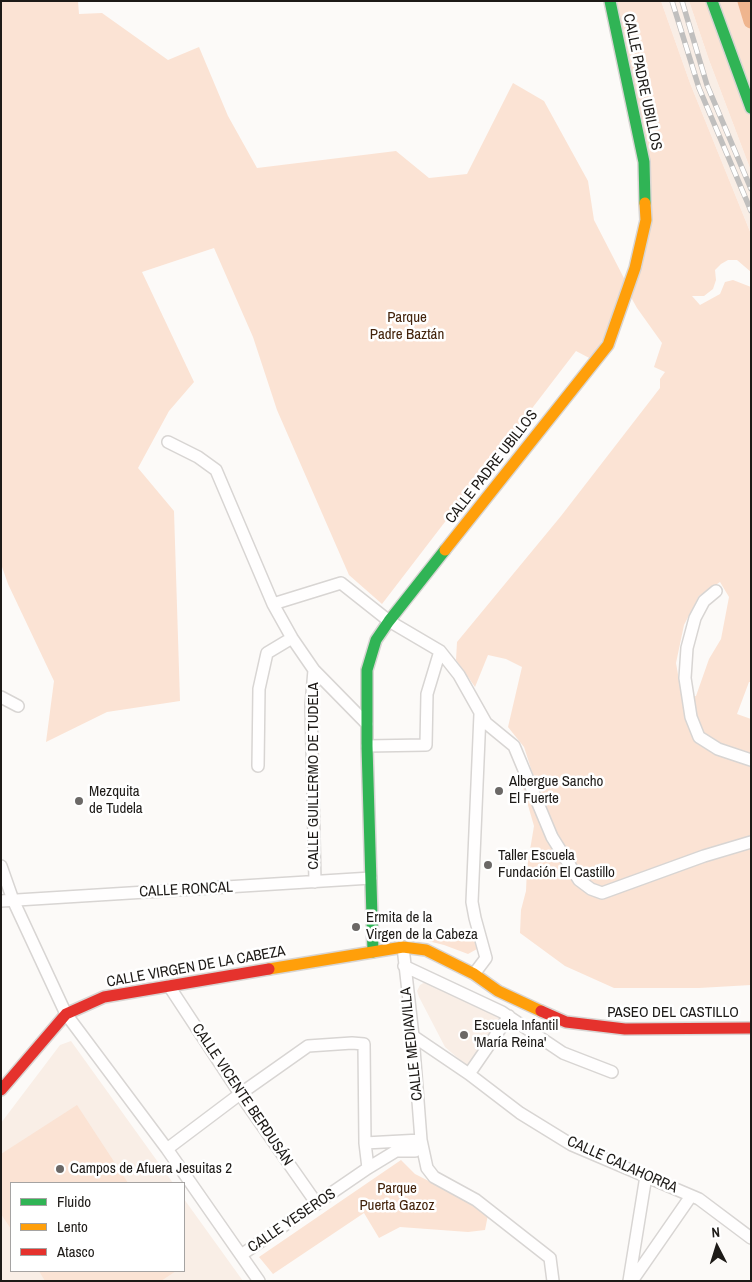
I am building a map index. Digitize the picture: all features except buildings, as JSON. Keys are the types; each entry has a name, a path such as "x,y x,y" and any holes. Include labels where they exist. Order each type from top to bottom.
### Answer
{"street":[{"name":"CALLE PADRE UBILLOS","path":"373,952 367,746 367,670 376,640 389,621 608,345 635,268 646,220 644,162 610,1"},
{"path":"712,1 751,108"},
{"name":"CALLE GUILLERMO DE TUDELA","path":"168,442 198,457 216,470 273,604 292,638 314,670 367,724"},
{"path":"273,604 341,583 389,621 440,651 459,675 486,723 514,746 552,837 579,880 591,889 602,893 704,856 751,842"},
{"path":"716,591 704,601 695,618 688,648 685,678 691,717 700,737 718,749 751,760"},
{"path":"258,766 259,689 266,653 292,638"},
{"path":"367,746 426,744 428,694 440,651"},
{"name":"CALLE GUILLERMO DE TUDELA","path":"314,670 311,705 314,882"},
{"path":"1,697 18,706"},
{"path":"474,974 486,958 472,902 480,712"},
{"path":"1,866 7,900 66,1014 167,1149 259,1281"},
{"name":"CALLE RONCAL","path":"7,900 371,878"},
{"name":"PASEO DEL CASTILLO","path":"402,947 426,950 474,974 498,991 566,1022 624,1030 751,1028"},
{"name":"CALLE VIRGEN DE LA CABEZA","path":"1,1090 66,1014 104,997 402,947"},
{"name":"CALLE MEDIAVILLA","path":"402,947 413,1036 421,1140"},
{"path":"404,966 509,1016 563,1053 612,1072"},
{"name":"CALLE VICENTE BERDUSÁN","path":"169,986 240,1094 317,1204"},
{"path":"469,1074 509,1016"},
{"name":"CALLE CALAHORRA","path":"413,1036 520,1112 572,1145 691,1196 751,1238"},
{"path":"167,1149 308,1046 364,1044 365,1143 368,1168"},
{"path":"365,1143 421,1140 426,1168 434,1177 476,1200 550,1258 553,1281"},
{"name":"CALLE YESEROS","path":"241,1255 396,1151 415,1152 421,1140"},
{"path":"630,1281 646,1176"},
{"path":"630,1281 691,1196"}],"shaded area":[{"path":"661,1 689,1 751,171 751,234 690,83"},
{"name":"Escuela Infantil 'María Reina'","path":"425,982 501,1017 468,1067 445,1047 419,997 417,991 420,985"},
{"path":"71,1041 172,1182 10,1182 10,1272 185,1272 185,1200 243,1281 1,1281 1,1123 60,1045"}],"green space":[{"name":"Parque Padre Baztán","path":"1,1 78,1 79,14 102,13 168,60 199,47 228,116 257,168 396,151 429,178 467,174 513,83 544,101 588,181 594,220 628,286 593,360 576,351 382,604 349,575 277,410 253,337 214,248 142,272 194,382 169,411 138,468 174,511 180,701 107,712 46,742 54,681 8,584 1,564"},
{"path":"610,1 661,1 690,83 751,234 751,272 737,260 728,260 715,270 716,280 713,289 704,296 692,296 700,305 720,294 725,282 733,280 751,287 751,682 749,682 737,714 751,719 751,985 699,988 614,988 565,966 520,933 521,910 526,891 527,868 534,826 521,781 535,781 524,747 508,727 522,667 506,659 488,655 475,687 456,660 457,642 561,516 660,388 660,379 665,372 654,367 662,343 628,292 648,221","holes":["720,582 729,597 721,639 709,659 696,696 682,697 676,663 684,625 699,596"]},
{"path":"689,1 751,1 751,171 709,60"},
{"path":"472,933 475,936 477,949 468,954 444,945 412,937 418,935"},
{"name":"Campos de Afuera Jesuitas 2","path":"77,1105 127,1182 10,1182 10,1228 1,1214 1,1154"},
{"name":"Parque Puerta Gazoz","path":"401,1160 415,1174 480,1207 488,1215 485,1230 468,1232 400,1227 379,1238 364,1213 273,1274 259,1257"},
{"path":"40,1272 174,1272 161,1281 45,1281"}],"waterway":[{"path":"745,1 751,21"}],"railway":[{"path":"672,1 699,88 751,211"},
{"path":"682,1 707,85 751,189"}],"traffic: fast":[{"path":"610,1 644,162 645,203"},
{"path":"712,1 751,108"},
{"path":"373,952 367,746 367,670 376,640 445,550"}],"traffic: slow":[{"path":"445,550 608,345 635,268 646,220 645,203"},
{"path":"269,969 403,947 426,950 474,974 498,991 541,1011"}],"traffic: jam":[{"path":"1,1090 66,1014 104,997 269,969"},
{"path":"541,1011 566,1022 625,1029 751,1028"}],"place":[{"name":"Albergue Sancho El Fuerte","path":"499,791"},
{"name":"Mezquita de Tudela","path":"79,801"},
{"name":"Taller Escuela Fundación El Castillo","path":"488,865"},
{"name":"Ermita de la Virgen de la Cabeza","path":"356,927"},
{"name":"Escuela Infantil 'María Reina'","path":"464,1035"},
{"name":"Campos de Afuera Jesuitas 2","path":"60,1169"}]}
